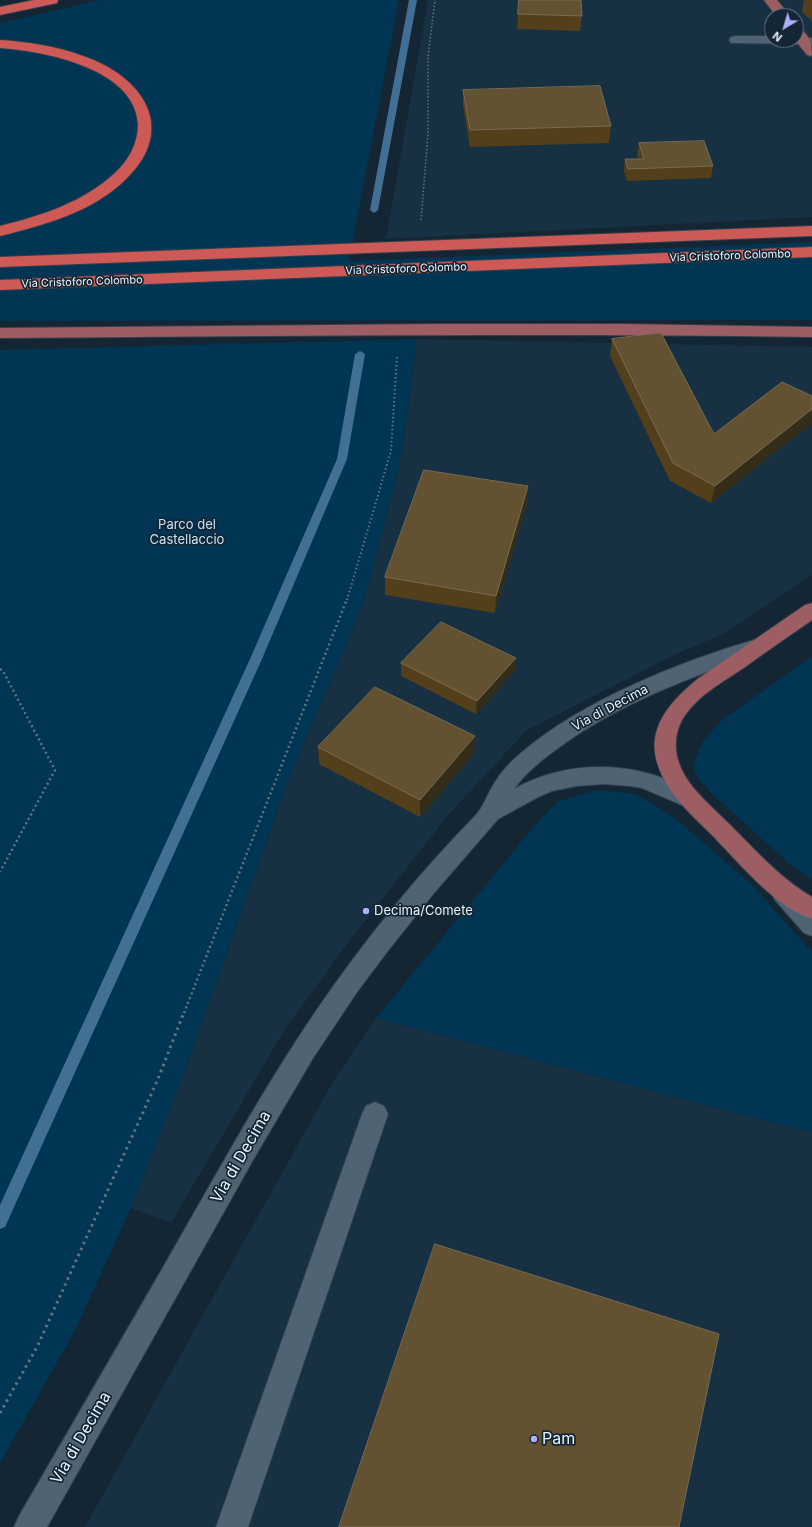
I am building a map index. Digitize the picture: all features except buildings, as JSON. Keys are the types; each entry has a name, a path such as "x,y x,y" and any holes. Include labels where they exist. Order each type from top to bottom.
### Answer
{"highway":[{"path":"0,11 52,0"},
{"path":"0,44 31,47 64,54 79,59 120,80 130,90 142,111 146,130 141,147 132,163 113,182 101,191 87,200 55,214 0,231"},
{"name":"Via Cristoforo Colombo","path":"0,262 812,231"},
{"name":"Via Cristoforo Colombo","path":"0,285 812,252"}],"main road":[{"path":"770,0 776,8"},
{"path":"804,40 812,52"},
{"path":"0,333 399,329 625,329 812,332"},
{"name":"Via di Decima","path":"689,799 677,782 667,758 665,741 670,724 678,710 690,696 706,683 812,610"},
{"path":"689,799 770,879 812,909"}],"street":[{"path":"736,40 764,39"},
{"name":"Via di Decima","path":"491,813 500,792 521,766 536,753 580,723 662,681 702,665 761,645"},
{"name":"Via di Decima","path":"30,1527 266,1113 320,1027 348,986 426,884 491,813 547,784 602,775 632,778 645,781 689,799"},
{"path":"770,879 812,926"},
{"path":"232,1527 375,1114"}],"path":[{"path":"419,246 428,134 428,56 435,0"},
{"path":"0,1412 37,1347 158,1079 346,602 391,451 395,371 399,329"},
{"path":"0,669 3,671 55,770 0,872"}],"shaded area":[{"path":"428,0 812,0 812,217 386,239"},
{"path":"417,339 812,347 812,575 725,633 674,655 527,730 449,814 344,948 284,1031 171,1223 131,1208 182,1079 289,779 363,605 396,479 403,445"},
{"path":"376,1018 812,1133 812,1527 85,1527 331,1085"}],"green space":[{"path":"100,0 399,0 349,261 812,242 812,320 0,321 0,23"},
{"name":"Parco del Castellaccio","path":"417,339 403,445 396,479 363,605 289,779 182,1079 131,1208 76,1329 0,1463 0,350"},
{"path":"812,656 812,880 792,866 712,794 698,778 694,769 694,763 703,741 722,720"},
{"path":"598,790 636,794 674,817 751,884 812,952 812,1133 376,1018 540,819 558,801"}],"waterway":[{"path":"374,210 413,0"},
{"path":"0,1222 256,659 342,459 360,354"}],"place":[{"name":"Decima/Comete","path":"366,911"},
{"name":"Pam","path":"534,1439"}]}
